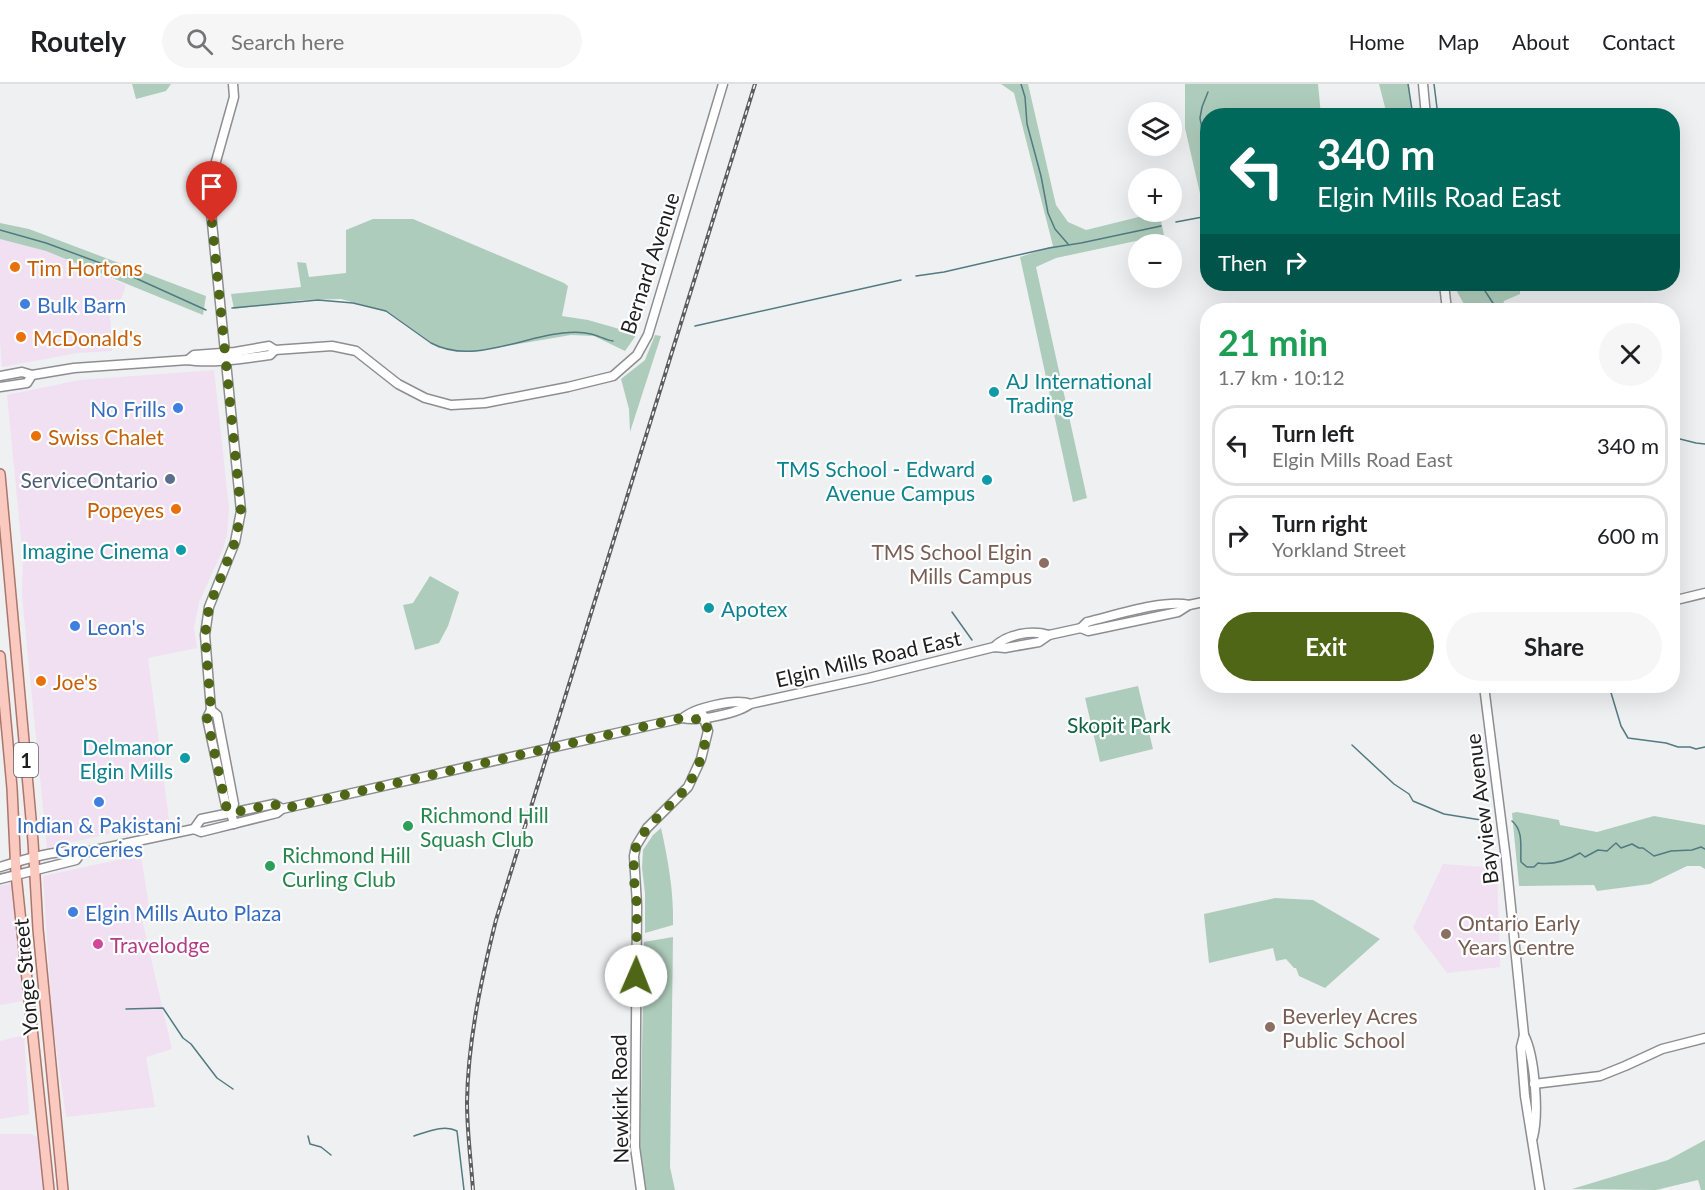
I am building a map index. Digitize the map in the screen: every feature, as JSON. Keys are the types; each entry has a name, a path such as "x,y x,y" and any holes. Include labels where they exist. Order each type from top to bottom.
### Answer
{"main road":[{"name":"Yonge Street","path":"0,474 33,871 63,1190"},
{"name":"Yonge Street","path":"0,656 16,874 50,1190"}],"street":[{"path":"233,84 231,109 213,172 210,203 241,512 235,542 209,607 205,635 211,710 217,715 234,804 231,813 234,824"},
{"name":"Bernard Avenue","path":"0,376 22,372 32,375 74,368 196,361 225,355 270,355 275,350 332,346 356,351 398,384 425,399 451,405 485,403 613,376 637,355 648,335 723,84"},
{"path":"1423,84 1425,108"},
{"name":"Bernard Avenue","path":"0,387 27,383 32,375"},
{"path":"1680,599 1705,594"},
{"name":"Elgin Mills Road East","path":"0,867 73,850 81,853 194,829 201,832 277,813 282,809 682,718 692,720 740,701 750,704 994,647 1005,648 1039,642 1049,635 1081,628 1088,631 1179,612 1189,605 1200,603"},
{"name":"Bayview Avenue","path":"1485,693 1506,859 1524,1035 1521,1047 1525,1096 1539,1190"},
{"name":"Newkirk Road","path":"640,1190 635,1147 637,905 634,856 636,846 647,828 688,787 701,759 708,731 703,714"},
{"name":"Elgin Mills Road East","path":"194,829 201,819 274,804 282,809"},
{"name":"Elgin Mills Road East","path":"0,879 76,860 81,853"},
{"name":"Bayview Avenue","path":"1524,1035 1530,1047 1534,1084 1537,1121 1533,1140"},
{"path":"1534,1084 1600,1076 1662,1049 1705,1038"}],"shaded area":[{"path":"0,239 46,251 126,285 117,311 110,313 112,351 77,353 2,367"},
{"path":"214,370 229,508 227,535 199,602 194,628 197,648 148,658 169,820 47,848 22,596 23,559 7,395 80,380"},
{"path":"141,855 150,913 141,915 172,1049 146,1057 155,1107 66,1117 52,1017 43,876"},
{"path":"1443,864 1497,868 1500,967 1447,973 1413,928"},
{"path":"11,883 24,1001 0,1005 0,886"},
{"path":"24,1035 29,1114 0,1119 0,1041"},
{"path":"0,1134 31,1134 37,1137 43,1190 0,1190"}],"green space":[{"path":"132,84 171,84 166,91 136,99"},
{"path":"1001,84 1028,84 1056,205 1068,222 1086,230 1128,220 1128,222 1161,222 1164,234 1128,234 1128,243 1056,258 1036,267 1087,498 1073,502 1020,257 1053,246 1014,93"},
{"path":"1185,84 1318,84 1320,108 1200,108 1200,193 1185,128"},
{"path":"1379,84 1409,84 1411,108 1385,108"},
{"path":"373,219 413,219 564,283 568,286 562,316 588,320 637,334 625,351 594,336 571,335 472,352 439,348 390,313 341,299 303,300 234,309 231,294 301,287 297,262 306,263 309,277 346,273 346,230"},
{"path":"0,223 29,229 206,296 203,315 46,251 0,239"},
{"path":"1457,291 1520,291 1520,294 1503,303 1463,303"},
{"path":"655,335 661,336 630,432 629,409 621,379 645,360"},
{"path":"430,576 459,592 448,626 439,643 415,650 403,605 413,603"},
{"name":"Skopit Park","path":"1138,686 1153,749 1100,762 1085,698"},
{"path":"1512,813 1559,820 1560,825 1597,832 1654,816 1705,825 1705,869 1700,866 1687,866 1650,884 1597,891 1594,885 1519,886"},
{"path":"661,828 670,876 673,925 645,933 643,850"},
{"path":"1275,898 1313,900 1380,939 1325,988 1299,976 1296,968 1286,959 1276,961 1273,948 1209,963 1204,914"},
{"path":"673,937 670,1167 675,1190 646,1190 640,1160 644,942"},
{"path":"1705,1140 1705,1190 1701,1190 1698,1180 1656,1190 1572,1189 1668,1160"}],"waterway":[{"path":"1021,84 1025,97 1027,124 1048,213 1055,229 1068,244"},
{"path":"1408,84 1412,108"},
{"path":"1434,84 1437,108"},
{"path":"1202,108 1208,92"},
{"path":"1182,221 1200,218"},
{"path":"916,276 1161,226"},
{"path":"0,230 46,243 111,267 206,310"},
{"path":"695,326 901,280"},
{"path":"1486,291 1492,303"},
{"path":"232,308 318,300 353,303 386,311 431,343 447,349 463,351 480,351 547,335 577,332 613,341"},
{"path":"1680,439 1705,444"},
{"path":"952,612 972,640"},
{"path":"1611,693 1621,726 1628,738 1666,743 1678,747 1696,749 1705,747"},
{"path":"1352,745 1394,784 1409,794 1413,801 1444,814 1487,821"},
{"path":"1512,821 1520,834 1521,862 1527,867 1534,867 1538,863 1560,861 1580,853 1585,857 1598,850 1607,851 1616,843 1621,848 1632,844 1654,856 1671,851 1701,847 1705,849"},
{"path":"126,1009 163,1008 183,1038 191,1044 217,1078 233,1089"},
{"path":"414,1136 441,1128 457,1131 464,1190"},
{"path":"308,1136 310,1144 321,1147 331,1155"}],"railway":[{"path":"473,1190 467,1113 468,1079 480,988 496,920 755,84"}],"place":[{"name":"Tim Hortons","path":"15,267"},
{"name":"Bulk Barn","path":"25,304"},
{"name":"McDonald's","path":"21,337"},
{"name":"AJ International Trading","path":"994,392"},
{"name":"No Frills","path":"178,408"},
{"name":"Swiss Chalet","path":"36,436"},
{"name":"ServiceOntario","path":"170,479"},
{"name":"TMS School - Edward Avenue Campus","path":"987,480"},
{"name":"Popeyes","path":"176,509"},
{"name":"Imagine Cinema","path":"181,550"},
{"name":"TMS School Elgin Mills Campus","path":"1044,563"},
{"name":"Apotex","path":"709,608"},
{"name":"Leon's","path":"75,626"},
{"name":"Joe's","path":"41,681"},
{"name":"Delmanor Elgin Mills","path":"185,758"},
{"name":"Indian & Pakistani Groceries","path":"99,802"},
{"name":"Richmond Hill Squash Club","path":"408,826"},
{"name":"Richmond Hill Curling Club","path":"270,866"},
{"name":"Elgin Mills Auto Plaza","path":"73,912"},
{"name":"Ontario Early Years Centre","path":"1446,934"},
{"name":"Travelodge","path":"98,944"},
{"name":"Beverley Acres Public School","path":"1270,1027"}],"route":[{"path":"212,223 241,512 235,542 209,607 205,635 211,710 207,718 226,806 231,813 274,804 279,805 282,809 682,718 692,720 704,718 708,731 701,759 688,787 647,828 636,846 633,872 637,905 636,976"}]}
